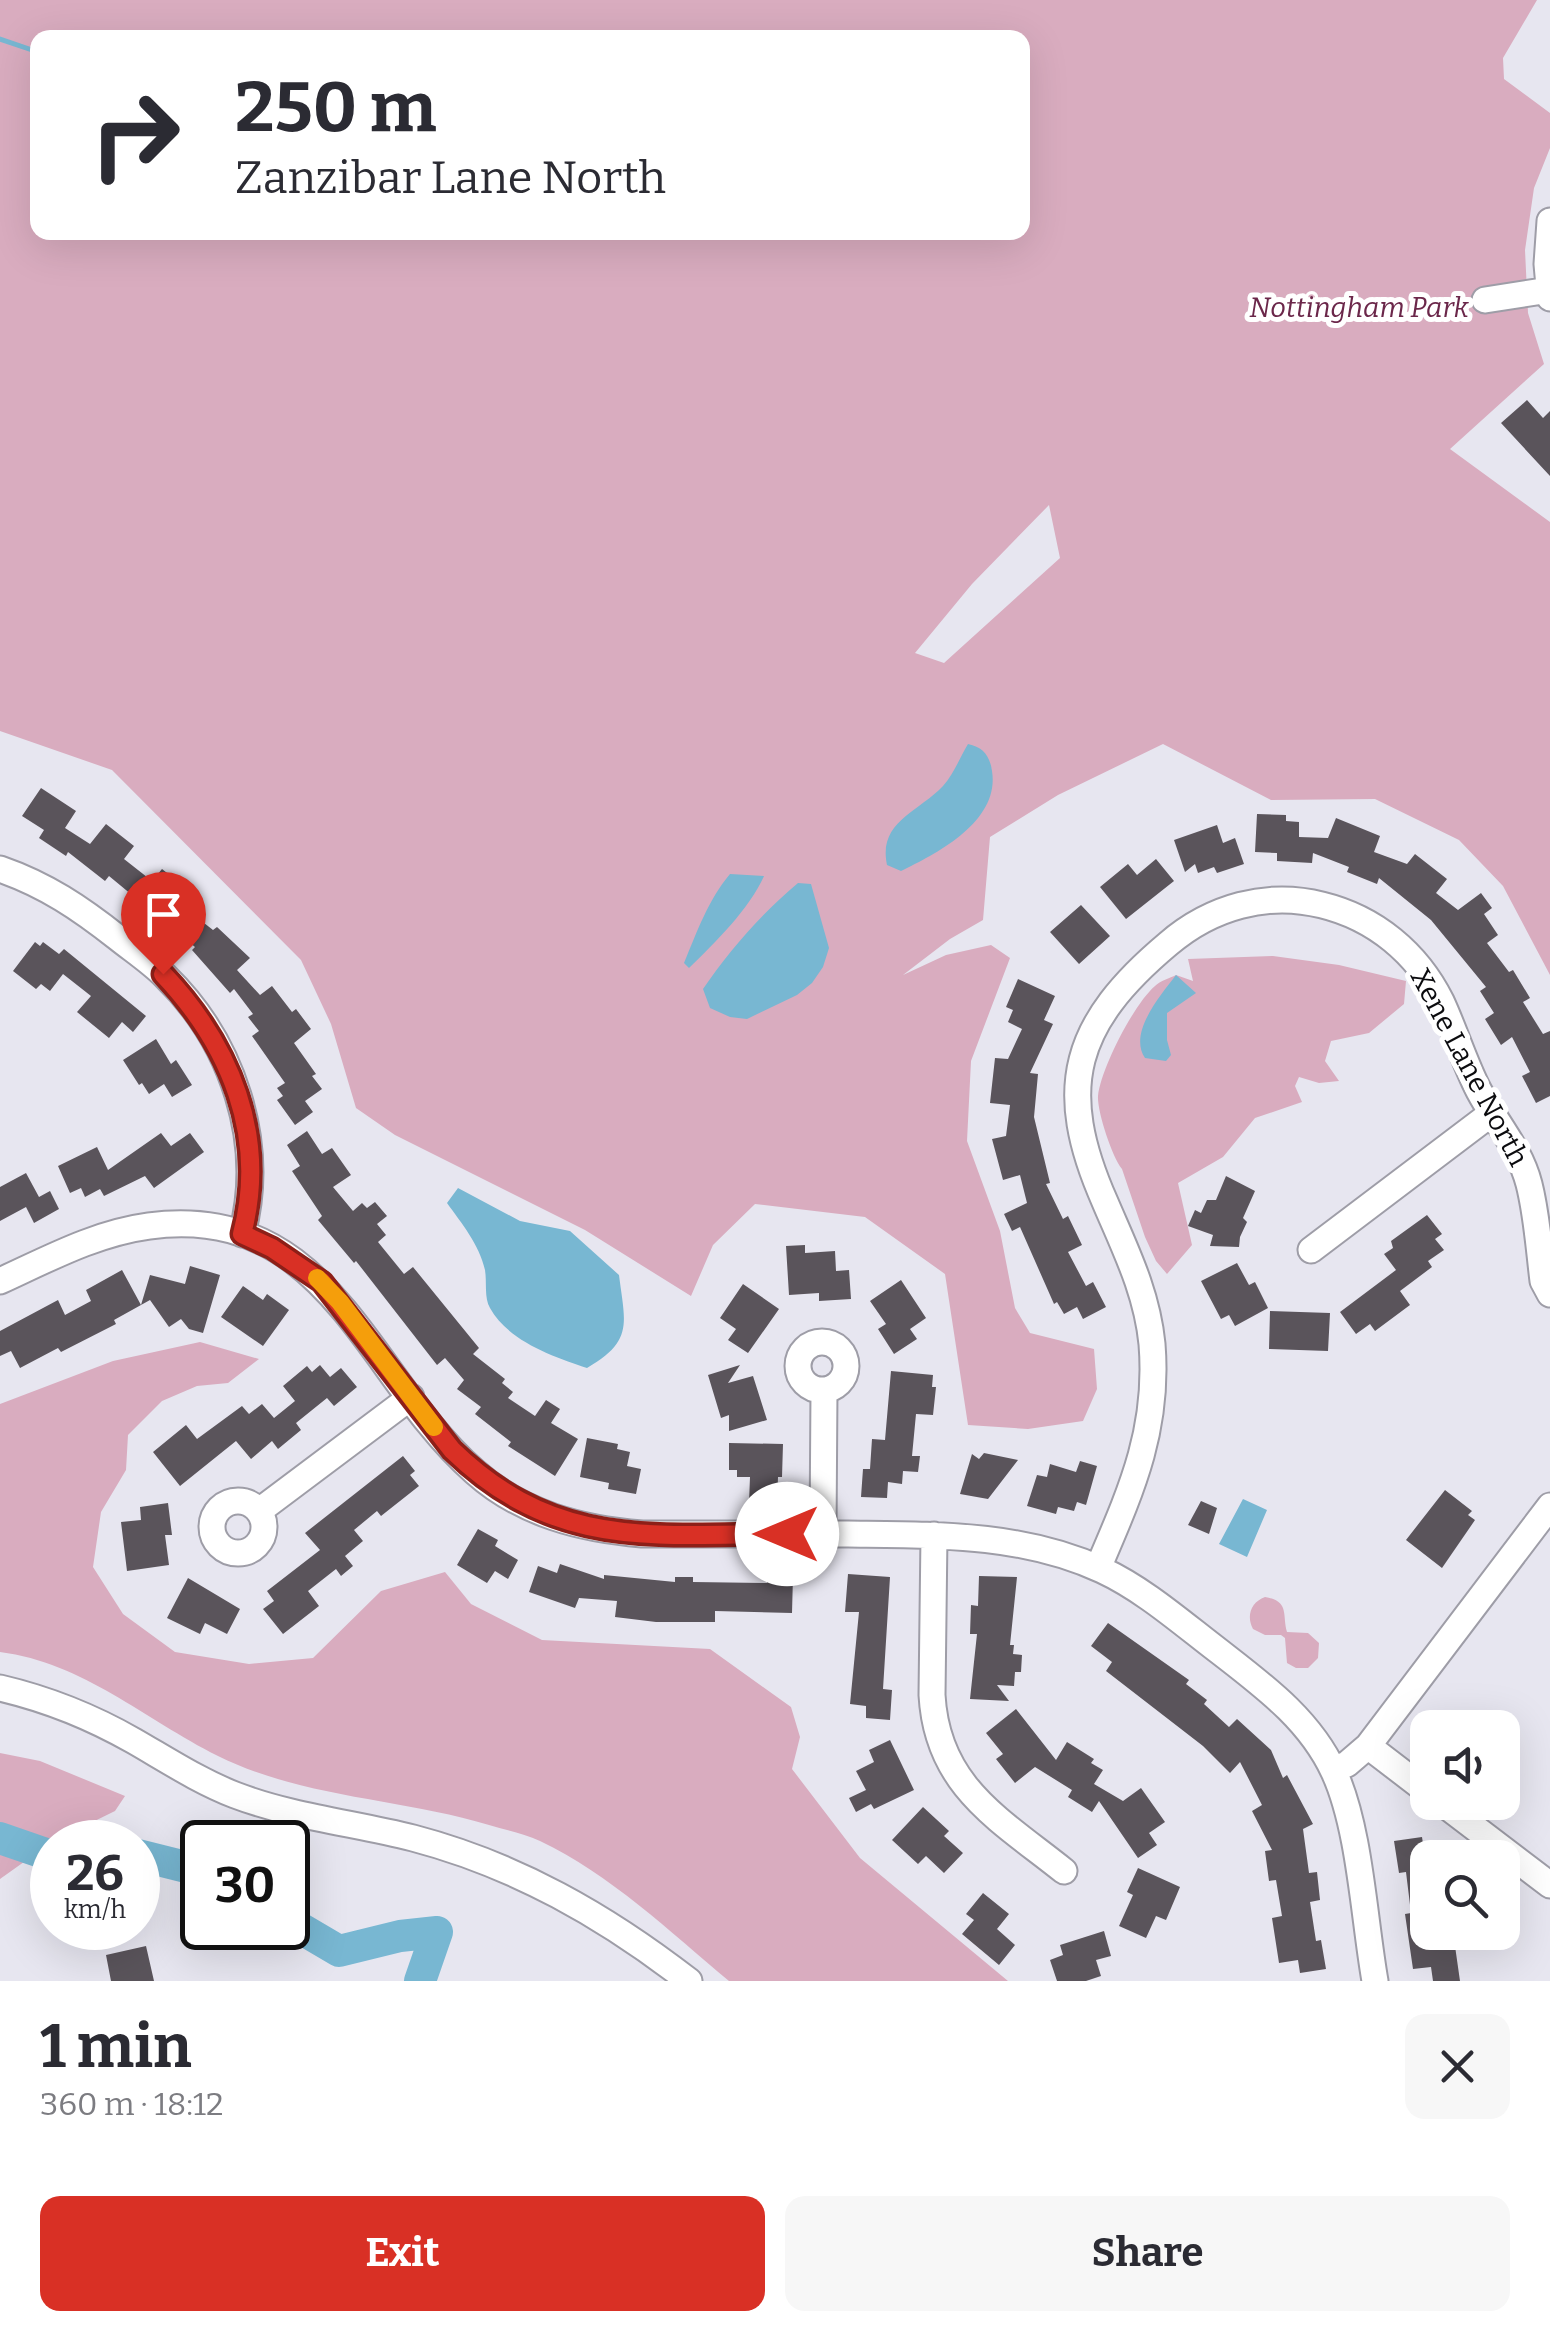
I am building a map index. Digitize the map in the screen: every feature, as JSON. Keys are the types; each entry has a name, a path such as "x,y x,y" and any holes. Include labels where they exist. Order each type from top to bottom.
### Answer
{"street":[{"path":"1485,300 1549,294 1550,221"},
{"path":"0,869 42,884 86,912 163,974 206,1026 223,1053 244,1120 251,1191 242,1234"},
{"name":"Xene Lane North","path":"1098,1568 1129,1499 1148,1434 1153,1402 1152,1345 1138,1278 1088,1164 1080,1135 1077,1081 1095,1025 1122,985 1198,922 1242,904 1290,900 1324,905 1361,919 1394,940 1423,969 1492,1113 1518,1153 1530,1184 1543,1281 1550,1294"},
{"path":"1311,1250 1492,1113"},
{"path":"0,1281 84,1243 132,1229 184,1224 242,1234 286,1256 322,1282 452,1450 477,1474 515,1500 571,1524 642,1534 934,1535 1019,1544 1098,1568 1164,1610 1280,1699 1314,1738 1333,1770 1349,1816 1375,1981"},
{"path":"824,1390 824,1534"},
{"path":"259,1511 411,1397"},
{"path":"1333,1770 1368,1746 1550,1506"},
{"path":"934,1535 932,1695 933,1721 941,1748 959,1782 973,1797 1064,1872"},
{"path":"0,1688 54,1702 132,1740 200,1780 253,1802 440,1846 522,1876 620,1931 688,1981"},
{"path":"1368,1746 1410,1778"},
{"path":"1465,1820 1550,1885"}],"green space":[{"name":"Nottingham Park","path":"0,0 1537,0 1503,58 1504,79 1550,113 1550,148 1534,188 1525,250 1528,313 1544,364 1450,449 1550,522 1550,975 1503,886 1459,840 1375,799 1271,800 1163,744 1058,795 990,837 983,920 950,939 903,975 946,955 991,945 1010,958 971,1061 967,1141 1000,1231 1015,1308 1030,1333 1094,1349 1097,1389 1083,1421 1028,1429 968,1425 945,1274 865,1217 755,1204 713,1245 691,1296 585,1230 395,1135 356,1108 331,1024 301,960 112,770 0,731","holes":["1049,505 1060,558 944,663 915,653 972,584"]},
{"path":"1273,956 1339,965 1406,981 1404,1004 1369,1033 1331,1041 1325,1061 1339,1081 1319,1083 1299,1077 1295,1086 1302,1102 1255,1118 1223,1157 1178,1183 1192,1245 1167,1274 1145,1237 1114,1155 1098,1103 1100,1084 1129,1021 1155,986 1176,975 1193,981 1188,959"},
{"path":"200,1342 259,1359 228,1383 197,1386 162,1401 128,1435 126,1470 101,1512 93,1567 123,1614 175,1652 249,1664 313,1658 381,1591 445,1572 471,1604 542,1640 710,1649 791,1707 800,1737 792,1769 860,1858 1008,1981 729,1981 615,1887 540,1841 455,1816 317,1789 250,1770 218,1756 86,1680 30,1658 0,1652 0,1404 113,1361"},
{"path":"1265,1597 1282,1605 1287,1632 1308,1633 1319,1643 1318,1658 1308,1668 1287,1663 1285,1638 1281,1635 1265,1635 1253,1629 1251,1610"},
{"path":"0,1753 40,1761 125,1796 115,1811 97,1820 30,1820 30,1858 0,1879"}],"water":[{"path":"968,744 982,750 992,771 992,789 976,820 948,845 901,871 887,865 888,838 894,828 943,786"},
{"path":"730,874 764,876 741,913 689,968 684,963 698,928"},
{"path":"798,883 811,884 829,948 812,983 797,995 747,1019 710,1008 703,989 747,933"},
{"path":"1176,975 1196,993 1167,1013 1171,1055 1166,1061 1145,1058 1140,1037 1143,1026"},
{"path":"458,1188 520,1221 570,1231 619,1275 624,1318 613,1349 587,1368 520,1339 498,1320 488,1304 479,1252 447,1203"},
{"path":"1243,1499 1267,1510 1247,1557 1219,1544"}],"building":[{"path":"1527,400 1543,418 1550,411 1550,476 1501,423"},
{"path":"41,788 76,811 65,828 90,844 106,824 134,846 124,859 152,881 162,869 191,892 181,905 213,930 217,927 250,958 237,970 260,995 272,986 292,1012 296,1009 311,1029 294,1043 322,1089 305,1101 313,1112 295,1125 277,1100 283,1096 277,1088 285,1083 252,1036 259,1031 248,1017 253,1014 234,989 230,993 192,950 195,947 109,876 105,881 68,852 66,856 39,838 44,830 22,816"},
{"path":"1257,814 1286,815 1286,821 1299,822 1299,837 1328,838 1336,818 1380,836 1374,852 1407,864 1415,854 1447,879 1436,893 1458,910 1481,893 1492,908 1484,914 1498,935 1487,943 1509,972 1513,970 1530,998 1523,1002 1543,1034 1550,1031 1550,1096 1536,1103 1522,1076 1530,1072 1512,1037 1501,1045 1485,1019 1494,1013 1480,991 1486,987 1431,920 1379,878 1377,884 1347,872 1349,867 1313,853 1312,863 1277,861 1277,853 1255,852"},
{"path":"1217,825 1223,843 1235,838 1244,864 1217,873 1214,867 1198,873 1195,864 1185,872 1174,840"},
{"path":"1156,859 1174,881 1126,919 1100,887 1128,864 1137,875"},
{"path":"1081,905 1110,936 1079,964 1050,932"},
{"path":"35,942 40,946 43,942 59,954 64,949 146,1016 133,1032 122,1022 109,1038 77,1012 91,996 63,974 50,991 41,984 36,989 13,971"},
{"path":"1018,979 1055,996 1044,1020 1053,1024 1030,1073 1038,1074 1034,1117 1050,1183 1046,1184 1063,1219 1068,1216 1082,1245 1068,1252 1086,1286 1093,1282 1106,1307 1083,1319 1077,1307 1064,1314 1057,1302 1054,1304 1020,1227 1012,1231 1004,1214 1027,1203 1020,1175 1003,1180 992,1139 1006,1136 1010,1105 990,1103 995,1058 1008,1059 1022,1029 1008,1022 1013,1010 1006,1007"},
{"path":"156,1039 171,1064 176,1060 192,1085 172,1097 164,1084 149,1094 123,1060"},
{"path":"307,1131 322,1154 332,1148 351,1175 333,1187 353,1211 362,1203 367,1208 375,1202 387,1216 377,1224 386,1235 378,1242 404,1274 413,1267 479,1348 473,1354 505,1379 502,1383 513,1392 508,1398 535,1416 546,1400 560,1409 551,1423 578,1439 555,1476 508,1446 511,1442 475,1414 481,1407 457,1389 464,1380 445,1358 437,1365 356,1261 318,1220 322,1216 292,1171 300,1166 287,1145"},
{"path":"161,1133 171,1146 190,1133 204,1152 154,1188 145,1176 104,1196 100,1189 85,1197 81,1188 70,1193 58,1166 97,1147 108,1170"},
{"path":"26,1173 39,1197 50,1191 59,1209 34,1223 26,1207 0,1221 0,1187"},
{"path":"1226,1176 1255,1191 1243,1218 1247,1222 1239,1247 1210,1246 1213,1235 1188,1226 1195,1210 1201,1213 1207,1200 1216,1200"},
{"path":"1427,1215 1442,1234 1435,1239 1444,1250 1428,1261 1432,1267 1400,1291 1410,1305 1375,1331 1370,1324 1356,1334 1340,1312 1396,1270 1384,1254 1393,1248 1391,1241"},
{"path":"805,1245 805,1253 835,1251 836,1271 849,1270 851,1299 819,1301 819,1293 789,1295 786,1246"},
{"path":"1237,1263 1249,1285 1255,1282 1268,1308 1235,1326 1229,1315 1221,1319 1201,1281"},
{"path":"190,1266 220,1275 203,1333 189,1329 181,1319 169,1327 150,1300 141,1305 150,1275 185,1284"},
{"path":"122,1270 141,1305 114,1320 116,1324 20,1368 11,1351 0,1356 0,1331 58,1300 65,1315 91,1301 86,1290"},
{"path":"901,1280 926,1318 910,1329 917,1339 894,1354 878,1329 886,1324 870,1301"},
{"path":"743,1284 779,1309 748,1353 728,1340 736,1329 720,1318"},
{"path":"243,1286 263,1300 267,1294 289,1310 263,1346 221,1317"},
{"path":"1270,1311 1330,1313 1328,1351 1269,1349"},
{"path":"320,1365 330,1377 341,1368 357,1387 334,1406 327,1398 296,1423 301,1430 278,1449 272,1441 251,1459 236,1441 180,1486 153,1452 186,1425 197,1439 242,1406 249,1414 262,1404 274,1418 295,1401 283,1386 307,1366 312,1372"},
{"path":"740,1365 728,1383 753,1376 767,1420 729,1431 729,1415 721,1418 708,1375"},
{"path":"891,1371 933,1375 933,1415 916,1414 912,1456 920,1456 918,1472 903,1471 902,1484 888,1482 887,1498 861,1497 863,1469 870,1469 872,1439 885,1440"},
{"path":"587,1438 618,1444 617,1449 630,1452 627,1466 641,1469 636,1494 608,1489 609,1483 580,1477"},
{"path":"729,1443 783,1444 777,1503 749,1503 750,1477 737,1477 737,1470 729,1470"},
{"path":"984,1453 1018,1460 988,1499 960,1494 972,1454 979,1459"},
{"path":"403,1456 415,1471 410,1475 419,1486 381,1516 377,1511 354,1530 363,1541 345,1556 353,1566 341,1576 336,1569 308,1591 319,1606 283,1634 263,1609 274,1601 267,1591 320,1550 305,1533"},
{"path":"1080,1461 1097,1466 1086,1505 1077,1502 1074,1511 1058,1507 1056,1514 1027,1506 1037,1475 1047,1477 1050,1464 1076,1472"},
{"path":"1445,1490 1472,1511 1468,1515 1475,1520 1442,1568 1406,1540"},
{"path":"1201,1501 1217,1508 1209,1534 1188,1525"},
{"path":"168,1503 172,1535 165,1535 169,1565 127,1571 121,1522 141,1520 140,1507"},
{"path":"478,1529 498,1540 495,1546 518,1560 508,1579 495,1571 487,1583 457,1565"},
{"path":"560,1564 604,1579 604,1575 675,1582 675,1577 693,1577 693,1582 767,1583 768,1576 793,1576 792,1613 715,1611 715,1622 656,1622 615,1617 617,1601 579,1598 575,1608 529,1592 538,1566 557,1573"},
{"path":"848,1574 890,1577 883,1689 892,1690 890,1720 866,1718 866,1706 850,1704 859,1612 845,1612"},
{"path":"979,1576 1017,1577 1010,1645 1014,1645 1013,1654 1022,1655 1021,1672 1015,1672 1014,1686 997,1685 1009,1701 970,1699 977,1634 970,1634 971,1605 978,1606"},
{"path":"188,1578 240,1609 227,1634 205,1623 200,1634 167,1618"},
{"path":"1108,1623 1189,1680 1186,1684 1207,1700 1204,1704 1229,1727 1237,1719 1271,1750 1283,1778 1287,1775 1313,1824 1303,1829 1309,1873 1317,1872 1320,1900 1310,1902 1316,1941 1321,1940 1326,1969 1300,1973 1298,1960 1279,1963 1272,1918 1282,1916 1276,1880 1269,1881 1265,1851 1272,1850 1252,1811 1262,1805 1240,1762 1230,1773 1203,1746 1106,1671 1112,1662 1091,1646"},
{"path":"1016,1709 1056,1760 1067,1742 1094,1759 1091,1763 1103,1770 1094,1784 1123,1801 1141,1788 1165,1822 1149,1833 1157,1845 1138,1858 1099,1801 1092,1812 1068,1797 1072,1790 1035,1767 1015,1783 996,1759 1003,1754 986,1733"},
{"path":"890,1740 914,1790 874,1809 871,1804 856,1812 849,1798 866,1790 856,1771 874,1762 869,1750"},
{"path":"923,1807 949,1831 944,1836 963,1853 944,1873 926,1856 918,1864 892,1840"},
{"path":"1422,1837 1422,1840 1410,1840 1410,1905 1406,1872 1399,1873 1394,1841"},
{"path":"1138,1868 1180,1887 1166,1920 1156,1916 1146,1938 1119,1926 1133,1895 1127,1892"},
{"path":"983,1893 1009,1914 997,1929 1015,1945 999,1965 962,1934 974,1920 966,1914"},
{"path":"1410,1913 1410,1948 1405,1914"},
{"path":"1104,1931 1111,1956 1096,1960 1101,1976 1086,1981 1057,1981 1050,1960 1063,1955 1060,1945"},
{"path":"147,1950 154,1981 111,1981 106,1955"},
{"path":"1410,1950 1456,1950 1460,1981 1433,1981 1431,1967 1413,1969"}],"waterway":[{"path":"0,39 30,49"},
{"path":"0,1838 30,1848"},
{"path":"160,1860 180,1866"},
{"path":"310,1934 339,1951 400,1936 437,1932 420,1981"}],"slow traffic":[{"path":"317,1278 340,1302 434,1427"}],"route":[{"path":"163,974 206,1026 223,1053 236,1086 250,1160 251,1191 242,1234 272,1248 322,1282 452,1450 477,1474 539,1512 605,1531 787,1534"}]}
